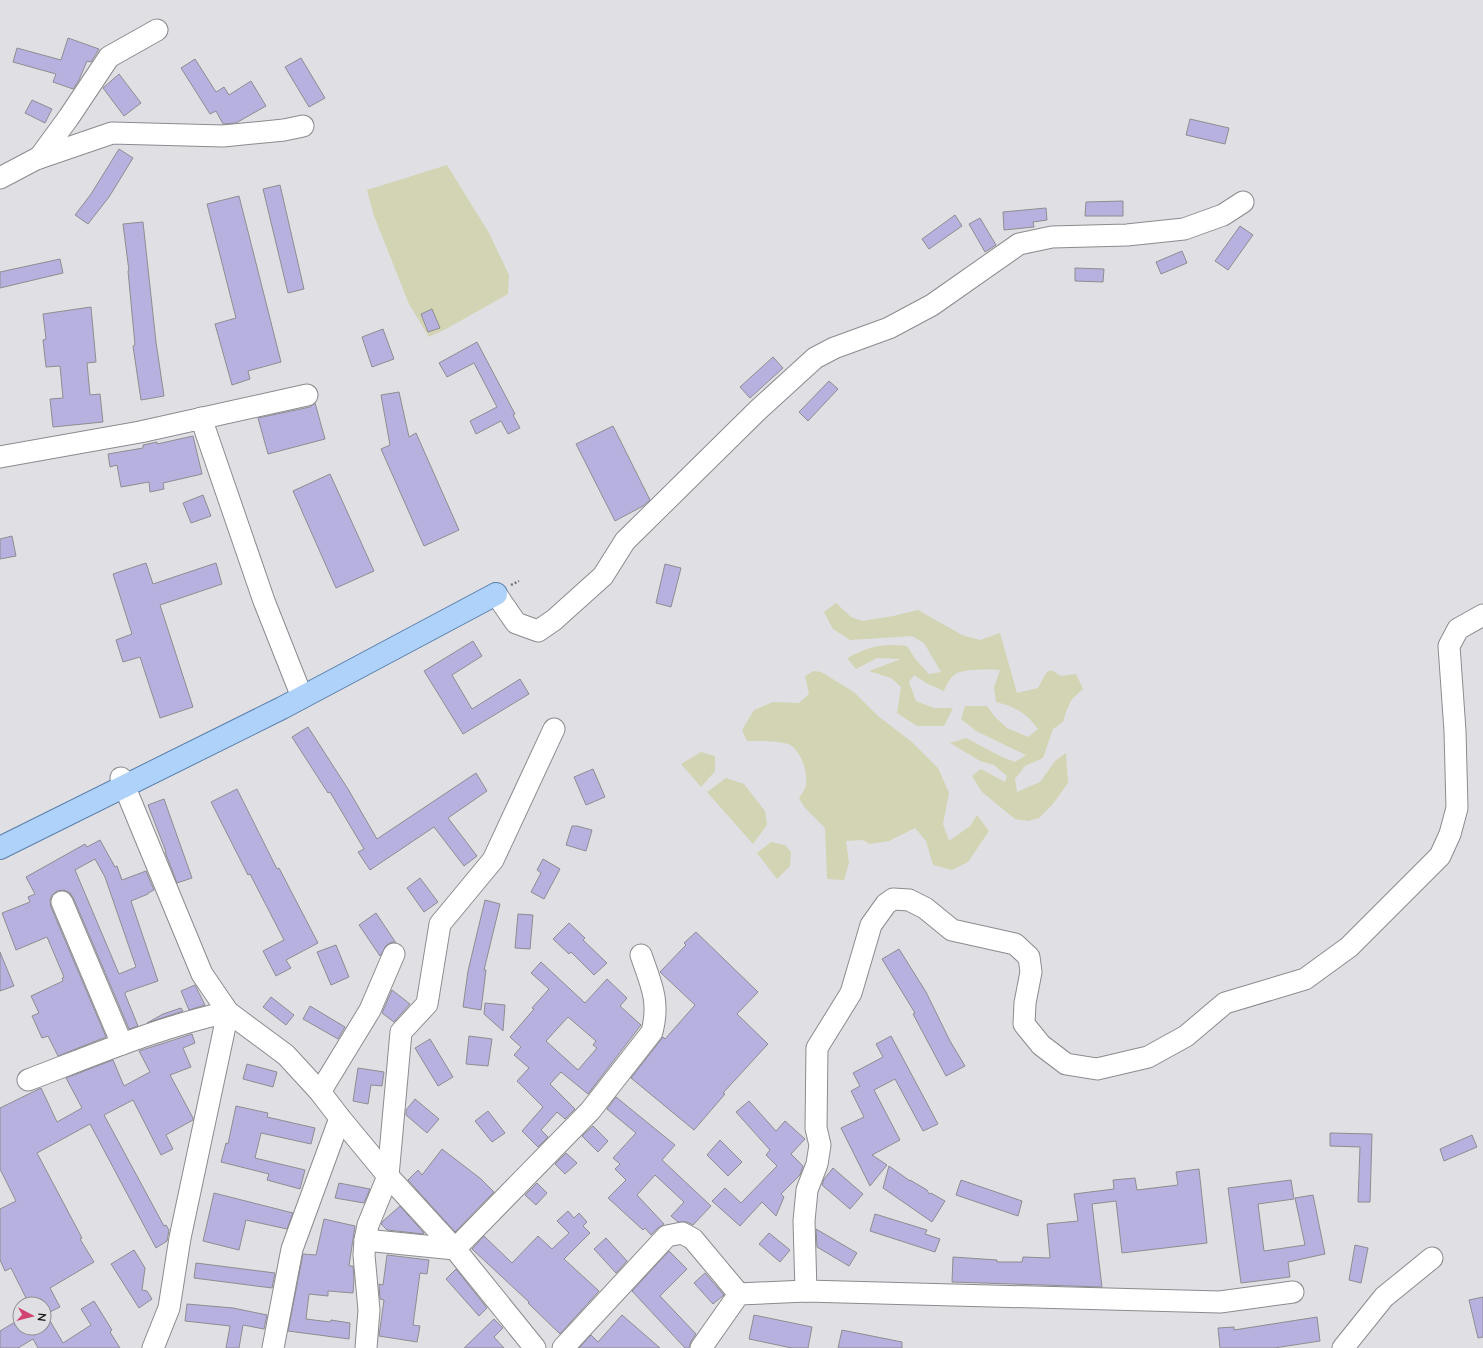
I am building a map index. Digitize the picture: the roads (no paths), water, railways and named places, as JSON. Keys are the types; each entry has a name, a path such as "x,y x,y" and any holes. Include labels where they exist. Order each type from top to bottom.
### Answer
{"main road":[{"path":"0,848 302,697 496,594"}],"street":[{"path":"39,158 73,112 109,57 157,30"},
{"path":"0,178 39,158 112,132 223,136 284,130 303,126"},
{"path":"496,594 516,623 538,631 554,620 603,576 625,541 758,410 815,358 834,348 889,328 932,305 1019,244 1052,237 1128,235 1184,229 1223,215 1243,202"},
{"path":"0,457 140,432 307,395"},
{"path":"201,418 264,601 302,697"},
{"path":"806,1291 804,1221 807,1190 818,1164 820,1145 816,1128 817,1048 851,992 871,926 886,904 893,899 908,900 925,908 952,930 1015,944 1029,957 1031,972 1025,1003 1024,1024 1041,1045 1066,1064 1097,1069 1148,1057 1186,1036 1225,1003 1305,979 1349,947 1440,856 1450,834 1457,808 1455,731 1449,646 1458,629 1483,615"},
{"path":"366,1348 369,1310 364,1255 365,1240 368,1225 388,1176 401,1032 427,1004 440,924 493,860 554,729"},
{"path":"121,778 202,974 228,1012 286,1055 320,1092 388,1176 455,1250 535,1348"},
{"path":"62,902 122,1044"},
{"path":"320,1092 370,1010 394,954"},
{"path":"455,1250 590,1110 645,1043 652,1032 655,1020 656,1003 652,985 641,955"},
{"path":"28,1080 122,1044 196,1019 228,1012"},
{"path":"153,1348 169,1308 180,1238 228,1012"},
{"path":"273,1348 292,1248 340,1118"},
{"path":"563,1348 667,1236 682,1233 693,1239 739,1294"},
{"path":"365,1240 455,1250"},
{"path":"1343,1348 1384,1297 1432,1258"},
{"path":"739,1294 806,1291 1220,1302 1293,1292"},
{"path":"701,1348 739,1294"}]}
